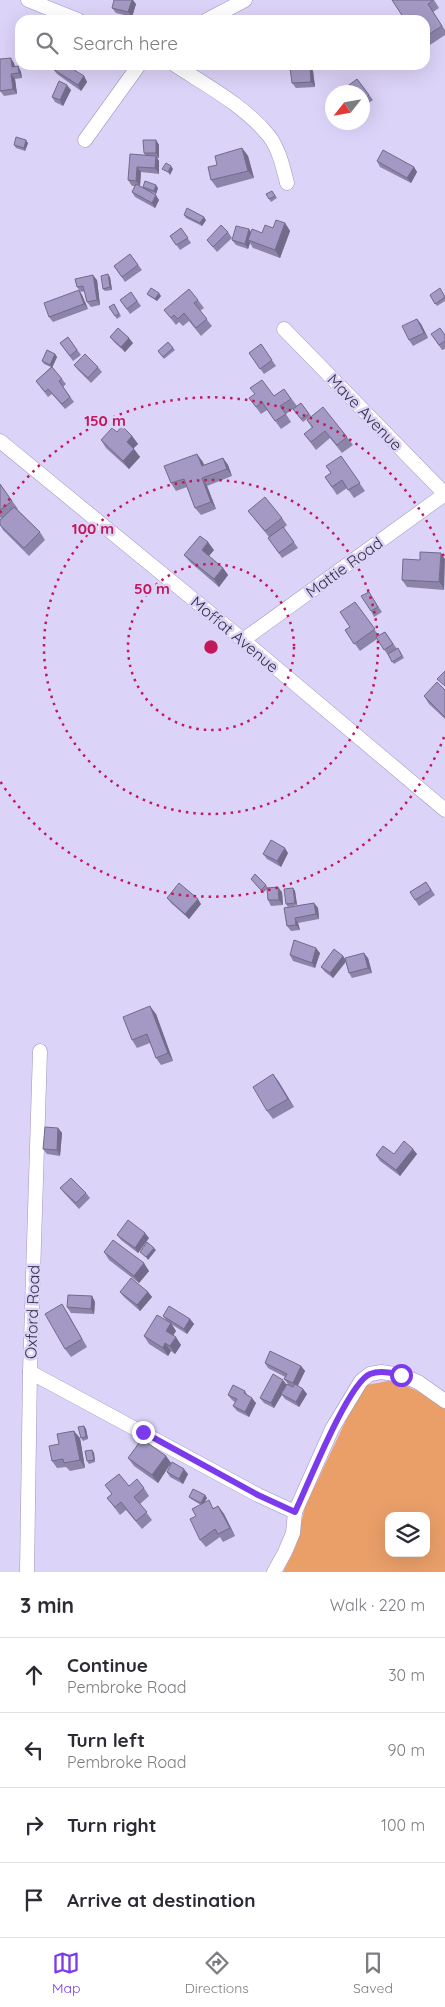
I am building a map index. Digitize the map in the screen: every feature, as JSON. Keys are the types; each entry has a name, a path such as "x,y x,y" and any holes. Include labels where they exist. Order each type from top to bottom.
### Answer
{"street":[{"path":"28,0 66,15"},
{"path":"216,15 245,0"},
{"path":"85,140 135,70"},
{"path":"182,70 236,106 251,118 269,137 282,161 287,183"},
{"name":"Mave Avenue","path":"284,329 445,494"},
{"name":"Moffat Avenue","path":"0,441 243,640 445,810"},
{"name":"Mattie Road","path":"243,640 445,494"},
{"name":"Oxford Road","path":"27,1572 30,1372 40,1051"},
{"path":"30,1372 258,1495 295,1512"},
{"path":"274,1572 293,1532 295,1512 332,1429 361,1381 370,1374 381,1372 401,1375 418,1382 445,1401"}],"shaded area":[{"path":"393,1380 433,1398 445,1409 445,1572 283,1572 295,1548 305,1507 356,1399 367,1385"}],"building":[{"path":"114,0 132,0 128,12 112,8"},
{"path":"392,0 433,0 428,4 442,26 430,34 430,15 402,15"},
{"path":"11,58 12,67 15,66 15,70 19,70 19,73 11,74 13,89 0,91 0,59"},
{"path":"55,70 74,70 84,76 78,85"},
{"path":"290,70 310,70 311,82 292,83"},
{"path":"357,79 362,85 349,85"},
{"path":"59,81 67,85 60,100 52,97"},
{"path":"16,137 26,140 24,148 14,145"},
{"path":"143,140 156,140 156,153 144,153"},
{"path":"242,148 248,171 211,180 208,167 217,165 215,156"},
{"path":"383,150 414,167 407,178 377,161"},
{"path":"130,154 156,156 155,168 137,167 136,181 128,180"},
{"path":"166,163 171,166 168,172 162,169"},
{"path":"145,181 156,185 154,191 143,187"},
{"path":"136,184 156,195 152,203 132,192"},
{"path":"272,191 275,196 269,199 266,194"},
{"path":"187,208 204,217 200,223 184,215"},
{"path":"276,220 285,223 275,250 248,240 252,229 262,233 265,225 273,228"},
{"path":"221,225 228,232 213,247 207,240"},
{"path":"236,226 249,229 245,244 232,240"},
{"path":"181,228 188,238 176,245 170,236"},
{"path":"130,254 138,265 122,277 114,266"},
{"path":"108,274 110,287 103,289 101,276"},
{"path":"93,275 97,300 87,302 83,286 77,287 75,279"},
{"path":"151,288 159,293 155,299 147,294"},
{"path":"440,288 445,297 435,304 430,295"},
{"path":"189,289 198,300 194,303 207,319 196,328 184,313 178,319 174,315 171,318 164,310"},
{"path":"79,290 84,304 49,317 44,303"},
{"path":"131,292 137,301 127,309 120,300"},
{"path":"114,304 119,314 115,316 109,307"},
{"path":"417,319 424,333 409,340 402,326"},
{"path":"118,328 129,338 121,347 110,337"},
{"path":"440,328 445,335 445,341 439,345 431,334"},
{"path":"68,337 77,350 70,356 60,343"},
{"path":"168,342 173,348 163,357 158,351"},
{"path":"261,344 272,360 260,369 249,353"},
{"path":"47,350 55,354 50,365 42,361"},
{"path":"85,354 98,367 88,378 74,365"},
{"path":"52,367 62,379 59,381 70,397 62,404 48,389 45,392 36,381"},
{"path":"262,380 274,396 284,389 291,399 280,406 286,414 275,421 262,402 256,407 249,398 255,394 250,388"},
{"path":"301,403 309,414 301,419 293,409"},
{"path":"323,407 347,437 337,445 325,431 311,442 304,434 313,427 307,420"},
{"path":"122,426 132,436 127,442 134,449 123,461 101,440 112,428 117,432"},
{"path":"197,454 202,466 223,458 227,469 202,478 211,502 195,508 184,479 171,483 164,466"},
{"path":"341,456 360,483 348,490 342,480 332,487 325,477 331,473 326,466"},
{"path":"0,484 12,501 0,510"},
{"path":"265,497 282,518 265,531 248,511"},
{"path":"14,507 40,532 24,548 0,525 0,520"},
{"path":"283,527 294,542 279,553 268,538"},
{"path":"200,536 208,542 202,550 223,568 214,579 184,555"},
{"path":"420,552 441,553 439,582 402,580 403,559 420,560"},
{"path":"369,592 378,607 371,611 361,596"},
{"path":"355,602 375,629 354,644 345,630 350,627 340,612"},
{"path":"385,632 393,644 384,650 376,637"},
{"path":"398,648 402,656 392,662 388,654"},
{"path":"445,671 445,686 437,679"},
{"path":"437,682 445,690 445,717 424,696"},
{"path":"271,840 285,848 277,861 263,854"},
{"path":"255,874 266,885 261,890 251,879"},
{"path":"426,882 431,890 415,900 410,892"},
{"path":"179,883 198,899 185,914 167,898"},
{"path":"278,887 279,900 268,900 267,888"},
{"path":"293,888 295,903 286,904 284,889"},
{"path":"314,903 316,914 295,918 296,925 287,926 284,908"},
{"path":"294,940 316,948 312,963 290,955"},
{"path":"334,949 343,956 330,973 321,967"},
{"path":"364,953 368,968 349,973 345,958"},
{"path":"150,1006 168,1053 156,1058 147,1034 132,1040 123,1017"},
{"path":"273,1074 288,1099 267,1111 253,1087"},
{"path":"45,1127 58,1128 57,1150 43,1149"},
{"path":"404,1141 413,1149 396,1170 376,1155 383,1146 394,1154"},
{"path":"71,1178 86,1193 76,1203 60,1188"},
{"path":"128,1220 145,1233 135,1248 117,1235"},
{"path":"113,1240 144,1263 134,1276 104,1252"},
{"path":"147,1242 154,1248 146,1257 140,1252"},
{"path":"131,1278 148,1292 137,1305 120,1292"},
{"path":"68,1295 92,1296 91,1309 67,1307"},
{"path":"62,1304 82,1339 65,1349 45,1314"},
{"path":"169,1306 190,1319 184,1329 163,1316"},
{"path":"157,1315 171,1323 166,1331 176,1337 170,1346 165,1343 163,1348 144,1336"},
{"path":"270,1351 301,1366 293,1383 284,1379 287,1374 265,1363"},
{"path":"273,1374 283,1380 271,1403 260,1398"},
{"path":"287,1384 293,1387 295,1384 303,1389 296,1402 281,1394"},
{"path":"233,1385 245,1391 244,1393 252,1398 245,1412 233,1406 237,1399 228,1395"},
{"path":"84,1426 86,1437 81,1438 78,1427"},
{"path":"74,1431 80,1460 64,1463 63,1459 52,1461 49,1446 59,1444 57,1434"},
{"path":"142,1439 166,1456 152,1475 128,1458"},
{"path":"92,1450 94,1460 87,1461 85,1451"},
{"path":"172,1462 184,1469 179,1479 167,1472"},
{"path":"119,1474 129,1486 137,1479 144,1488 134,1497 147,1512 136,1521 121,1502 115,1507 107,1498 112,1494 105,1485"},
{"path":"193,1489 205,1495 201,1503 189,1497"},
{"path":"209,1500 213,1509 218,1506 230,1528 218,1534 215,1529 200,1540 190,1519 196,1516 192,1509"}],"route":[{"path":"143,1432 258,1495 295,1512 332,1429 361,1381 370,1374 381,1372 401,1375"}]}
